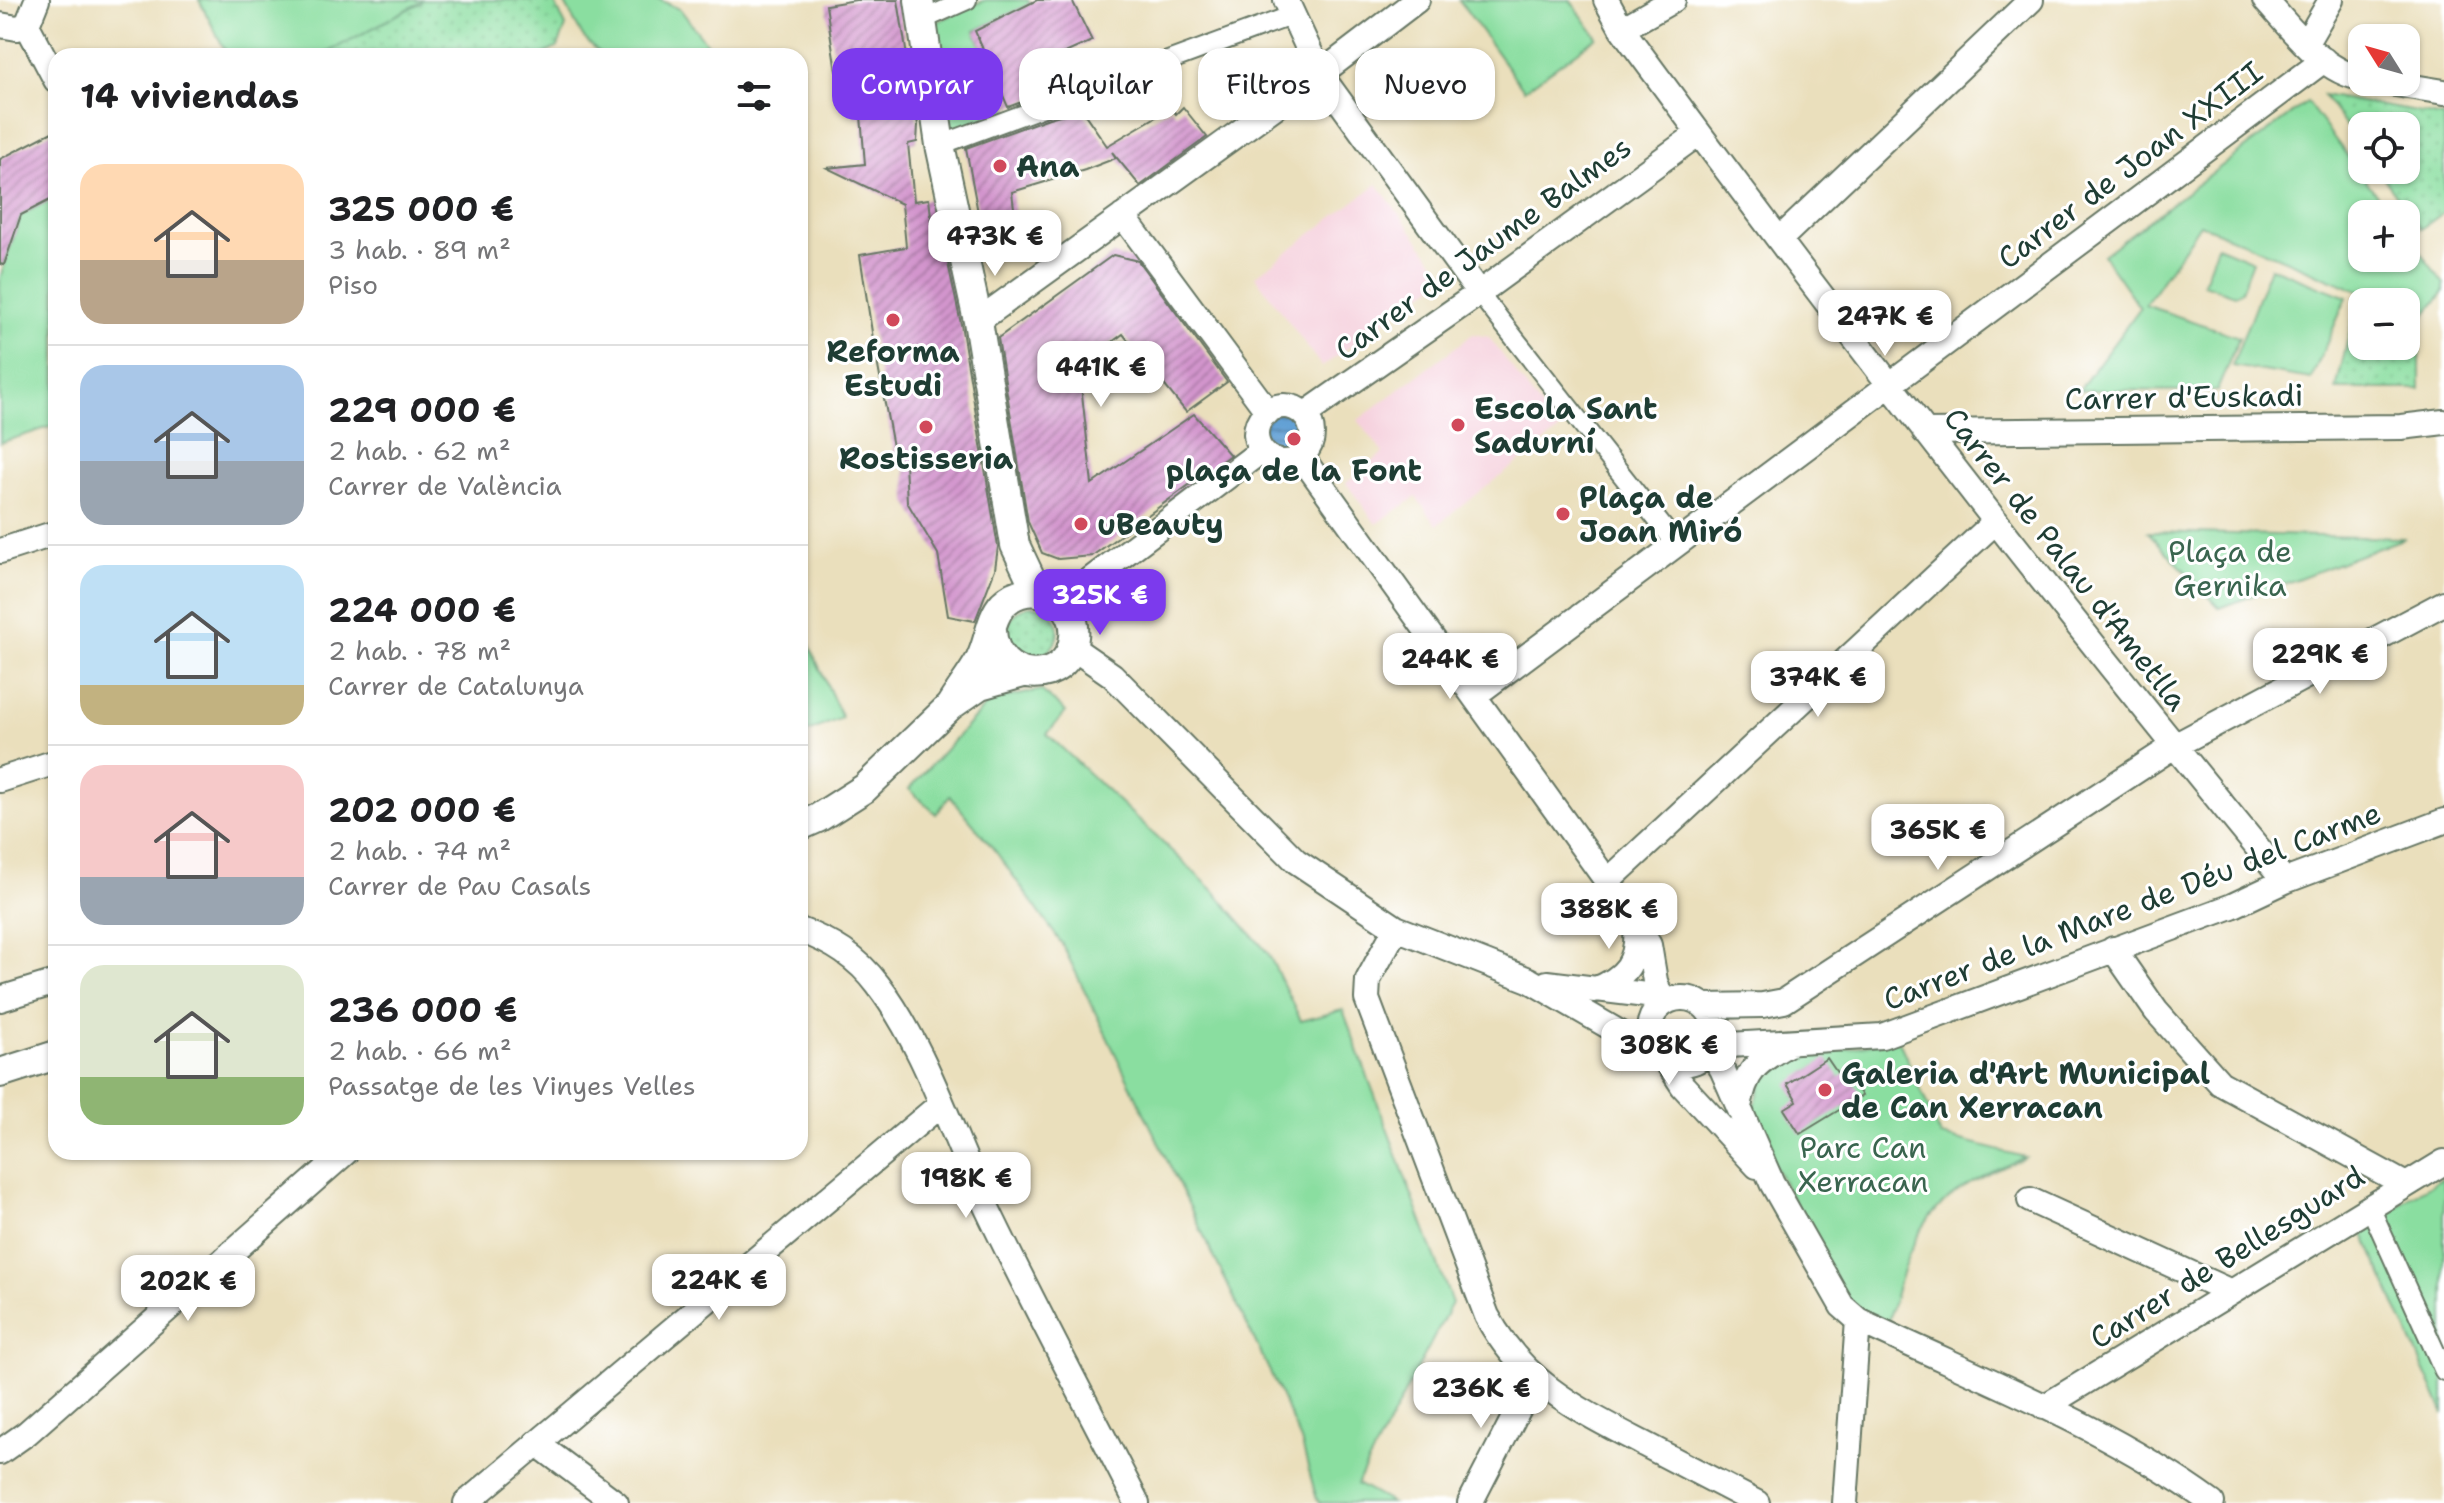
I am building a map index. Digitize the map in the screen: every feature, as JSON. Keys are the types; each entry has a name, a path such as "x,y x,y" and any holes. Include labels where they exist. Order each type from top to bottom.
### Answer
{"street":[{"path":"37,0 27,25 48,65"},
{"path":"946,710 980,659 1014,578 1015,545 978,321 940,145 921,10 967,0"},
{"path":"1339,60 1417,0"},
{"name":"Carrer de Palau d'Ametlla","path":"1606,0 1622,29 1925,432 2285,881"},
{"path":"1622,29 1673,0"},
{"path":"1780,239 2031,0"},
{"path":"2265,0 2324,60 2348,76"},
{"path":"2306,43 2331,0"},
{"path":"940,145 1290,8 1308,48"},
{"path":"0,25 17,28 27,25"},
{"name":"Carrer de Joan XXIII","path":"1475,695 2324,60"},
{"path":"2420,88 2444,92"},
{"path":"1339,100 1479,293 1677,545"},
{"path":"978,321 1256,120"},
{"name":"Carrer de Jaume Balmes","path":"1304,415 1699,133"},
{"path":"1123,216 1268,412"},
{"path":"1284,406 1304,415 1310,425 1311,436 1308,449 1301,456 1284,462 1269,458 1261,451 1256,429 1261,417 1284,406"},
{"name":"Carrer d'Euskadi","path":"1925,432 2401,427 2444,422"},
{"path":"1015,545 1031,579 1053,597 1072,616 1075,627 1073,648 1059,666 1049,672 1034,675 1013,669 994,648 997,618 1019,593 1053,597 1261,451"},
{"path":"1301,456 1635,920 1649,945 1662,1004"},
{"path":"1608,881 1996,521"},
{"path":"0,551 48,536"},
{"path":"1772,1183 1683,1086 1649,1040 1648,1031 1653,1015 1662,1004 1678,998 1687,998 1704,1006 1763,1005 1784,1001 2174,746 2444,603"},
{"path":"1073,648 1112,675 1296,861 1396,928 1529,980 1674,1064 1693,1063 1710,1048 1715,1024 1704,1006"},
{"path":"808,822 843,804 895,761 946,710 980,685 1023,673"},
{"path":"0,780 48,765"},
{"name":"Carrer de la Mare de Déu del Carme","path":"1710,1048 1882,1036 2232,906 2285,881 2444,821"},
{"path":"1594,990 1622,975 1632,960 1637,950 1635,920"},
{"path":"1396,928 1368,980 1365,990 1367,999 1487,1316 1512,1356 1534,1379 1586,1414 1757,1503"},
{"path":"808,933 827,940 856,959 879,986 909,1035 984,1203 1137,1503"},
{"path":"2113,949 2156,1011 2220,1083 2406,1185"},
{"path":"1529,980 1646,995 1662,1004"},
{"path":"0,999 48,984"},
{"name":"Carrer de la Mare de Déu del Carme","path":"1739,1107 1749,1072 1762,1059 1792,1042"},
{"path":"1710,1048 1772,1183 1842,1306 1858,1320 2044,1407 2185,1483 2212,1503"},
{"path":"0,1073 48,1058"},
{"path":"466,1503 941,1104"},
{"path":"0,1452 27,1433 337,1160"},
{"name":"Carrer de Bellesguard","path":"2044,1407 2444,1162"},
{"path":"2030,1200 2231,1292"},
{"path":"2370,1207 2444,1371"},
{"path":"1845,1503 1858,1320"},
{"path":"1470,1503 1534,1379"},
{"path":"536,1443 616,1503"}],"shaded area":[{"path":"1377,184 1441,270 1437,283 1322,367 1255,276"},
{"name":"Escola Sant Sadurní","path":"1473,334 1489,337 1559,431 1437,525 1416,497 1376,524 1346,483 1383,453 1358,420"}],"green space":[{"path":"199,0 421,2 336,48 224,48"},
{"path":"420,0 553,0 566,26 556,48 335,48"},
{"path":"563,0 660,0 680,9 710,48 595,48 583,37"},
{"path":"985,0 1028,0 1030,4 975,31 982,48 935,48 932,24"},
{"path":"1459,0 1570,0 1597,37 1524,90"},
{"path":"2323,95 2416,112 2348,112 2348,129"},
{"path":"1003,98 1009,112 1003,114"},
{"path":"2307,102 2348,157 2348,184 2368,184 2380,200 2348,200 2348,272 2420,272 2420,252 2444,284 2444,292 2423,318 2420,317 2420,288 2351,288 2200,224 2145,305 2239,337 2217,391 2079,390 2140,308 2103,255"},
{"path":"2420,113 2444,117 2444,212 2421,229 2420,200 2400,200 2388,184 2420,184"},
{"path":"944,120 986,120 946,134"},
{"path":"48,201 48,428 0,443 0,278 21,215"},
{"path":"2217,246 2253,261 2241,291 2235,295 2203,284"},
{"path":"2270,267 2347,297 2311,379 2232,366"},
{"path":"2348,339 2348,360 2420,360 2420,389 2336,389"},
{"name":"Plaça de Gernika","path":"2148,532 2405,538 2220,608"},
{"path":"1033,606 1050,614 1058,631 1050,648 1033,656 1016,648 1008,631 1016,614"},
{"path":"808,642 842,718 808,732"},
{"path":"1041,690 1066,712 1047,734 1213,890 1268,953 1301,1021 1343,1010 1452,1303 1357,1484 1391,1503 1320,1503 1317,1500 1301,1441 1272,1376 1062,944 996,852 950,796 936,814 909,789 990,701"},
{"name":"Parc Can Xerracan","path":"1898,1039 1941,1136 2025,1157 1958,1191 1928,1220 1904,1267 1885,1333 1858,1320 1767,1152 1753,1109 1763,1080 1794,1059"},
{"path":"2444,1177 2444,1414 2361,1228"}],"water":[{"path":"1283,412 1297,418 1303,432 1297,446 1283,452 1269,446 1263,432 1269,418"}],"building":[{"path":"856,0 898,0 906,48 833,48 826,5"},
{"path":"1037,0 1072,0 1092,41 1076,48 1019,48 1019,103 1008,107 1003,95 1003,48 982,48 975,31"},
{"path":"1182,108 1207,137 1140,186 1112,152 1116,158 1012,192 1015,216 981,229 966,148 1043,120 1089,120 1107,146 1151,120 1182,120"},
{"path":"861,120 917,120 917,142 908,144 914,201 929,199 934,241 943,240 961,324 998,547 995,569 975,621 948,616 938,554 907,502 905,463 896,463 860,255 906,247 902,204 827,168 865,164"},
{"path":"48,134 48,201 21,215 4,265 0,264 0,159"},
{"path":"1113,255 1138,261 1227,382 1186,412 1123,334 1079,367 1092,484 1194,414 1230,455 1092,556 1058,559 1042,553 1028,522 998,338"},
{"name":"Galeria d'Art Municipal de Can Xerracan","path":"1827,1058 1840,1077 1848,1072 1862,1096 1800,1134 1784,1109 1797,1101 1787,1084"}],"place":[{"name":"Ana","path":"1000,166"},
{"name":"Reforma Estudi","path":"893,320"},
{"name":"Escola Sant Sadurní","path":"1458,425"},
{"name":"Rostisseria","path":"926,427"},
{"name":"plaça de la Font","path":"1294,439"},
{"name":"Plaça de Joan Miró","path":"1563,514"},
{"name":"uBeauty","path":"1081,524"},
{"name":"Galeria d'Art Municipal de Can Xerracan","path":"1825,1090"}]}
